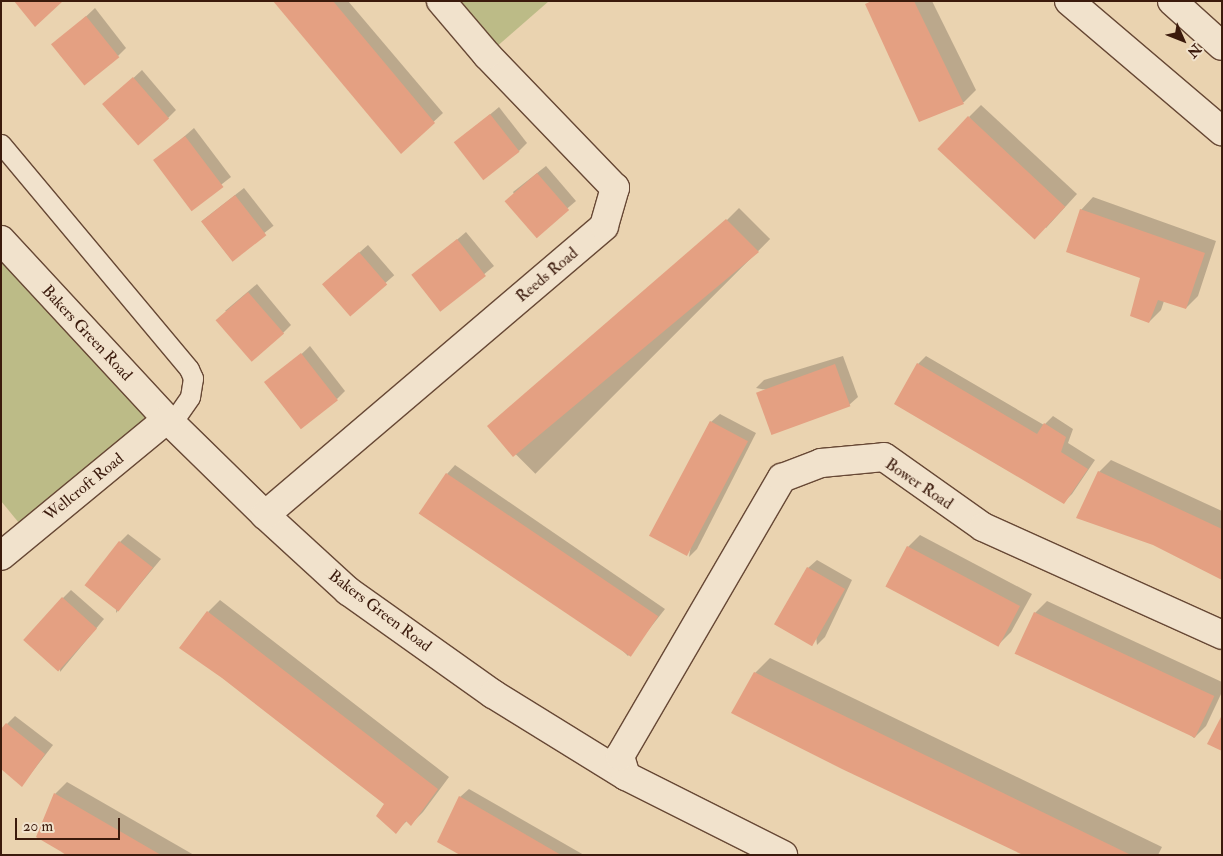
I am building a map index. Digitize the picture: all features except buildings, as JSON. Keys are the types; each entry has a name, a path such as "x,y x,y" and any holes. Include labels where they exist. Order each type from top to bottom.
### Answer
{"street":[{"name":"Reeds Road","path":"265,515 604,226 615,188 487,55 441,1"},
{"path":"1069,1 1218,121"},
{"path":"1172,1 1222,46"},
{"name":"Bakers Green Road","path":"1,240 169,421 265,515 348,591 493,694 626,776 783,855"},
{"name":"Wellcroft Road","path":"1,556 169,421"},
{"name":"Bower Road","path":"626,776 620,756 782,478 821,463 884,458 983,527 1222,635"}],"lane":[{"path":"1,144 189,369 193,378 190,397 169,421"}],"shaded area":[{"path":"441,1 549,1 487,55"},
{"path":"1,223 167,419 28,534 1,501"}]}
